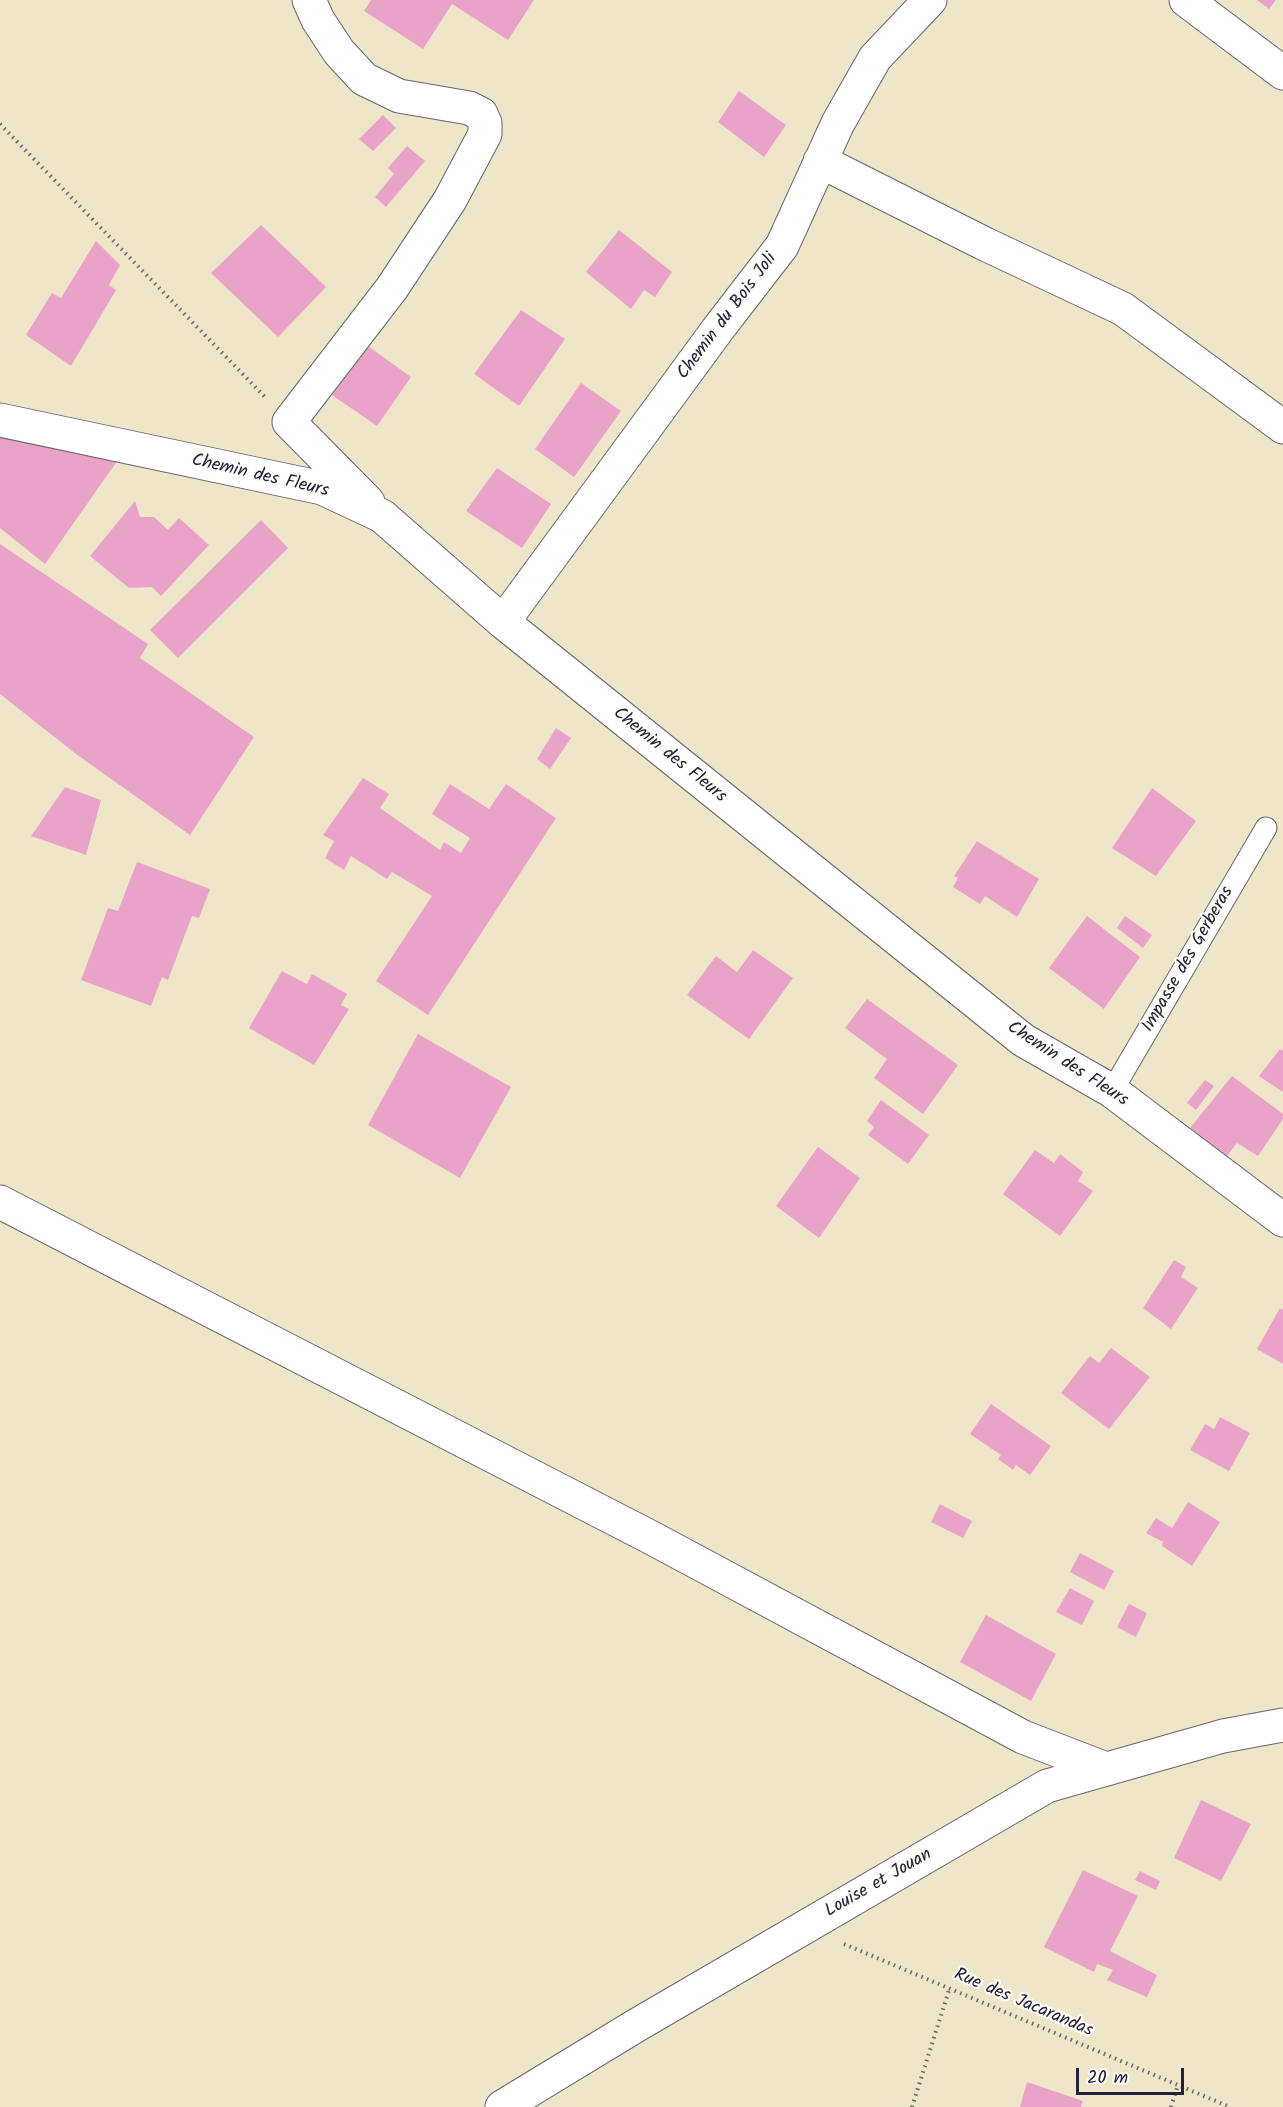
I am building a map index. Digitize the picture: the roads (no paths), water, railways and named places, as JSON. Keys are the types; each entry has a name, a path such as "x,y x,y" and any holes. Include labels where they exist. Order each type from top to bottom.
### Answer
{"street":[{"path":"309,0 318,20 339,52 364,79 399,96 469,108 481,114 485,123 485,134 450,200 392,288 289,422 382,516"},
{"name":"Chemin du Bois Joli","path":"503,622 782,246 838,123 875,58 930,0"},
{"path":"1186,0 1283,73"},
{"path":"820,161 1123,309 1283,427"},
{"name":"Chemin des Fleurs","path":"0,420 322,488 382,516 503,622 1023,1040 1112,1091 1283,1220"},
{"path":"0,1202 652,1538 1023,1737 1106,1769"},
{"name":"Louise et Jouan","path":"502,2107 637,2025 1047,1786 1223,1736 1283,1725"}],"lane":[{"name":"Impasse des Gerberas","path":"1112,1091 1266,828"}]}
